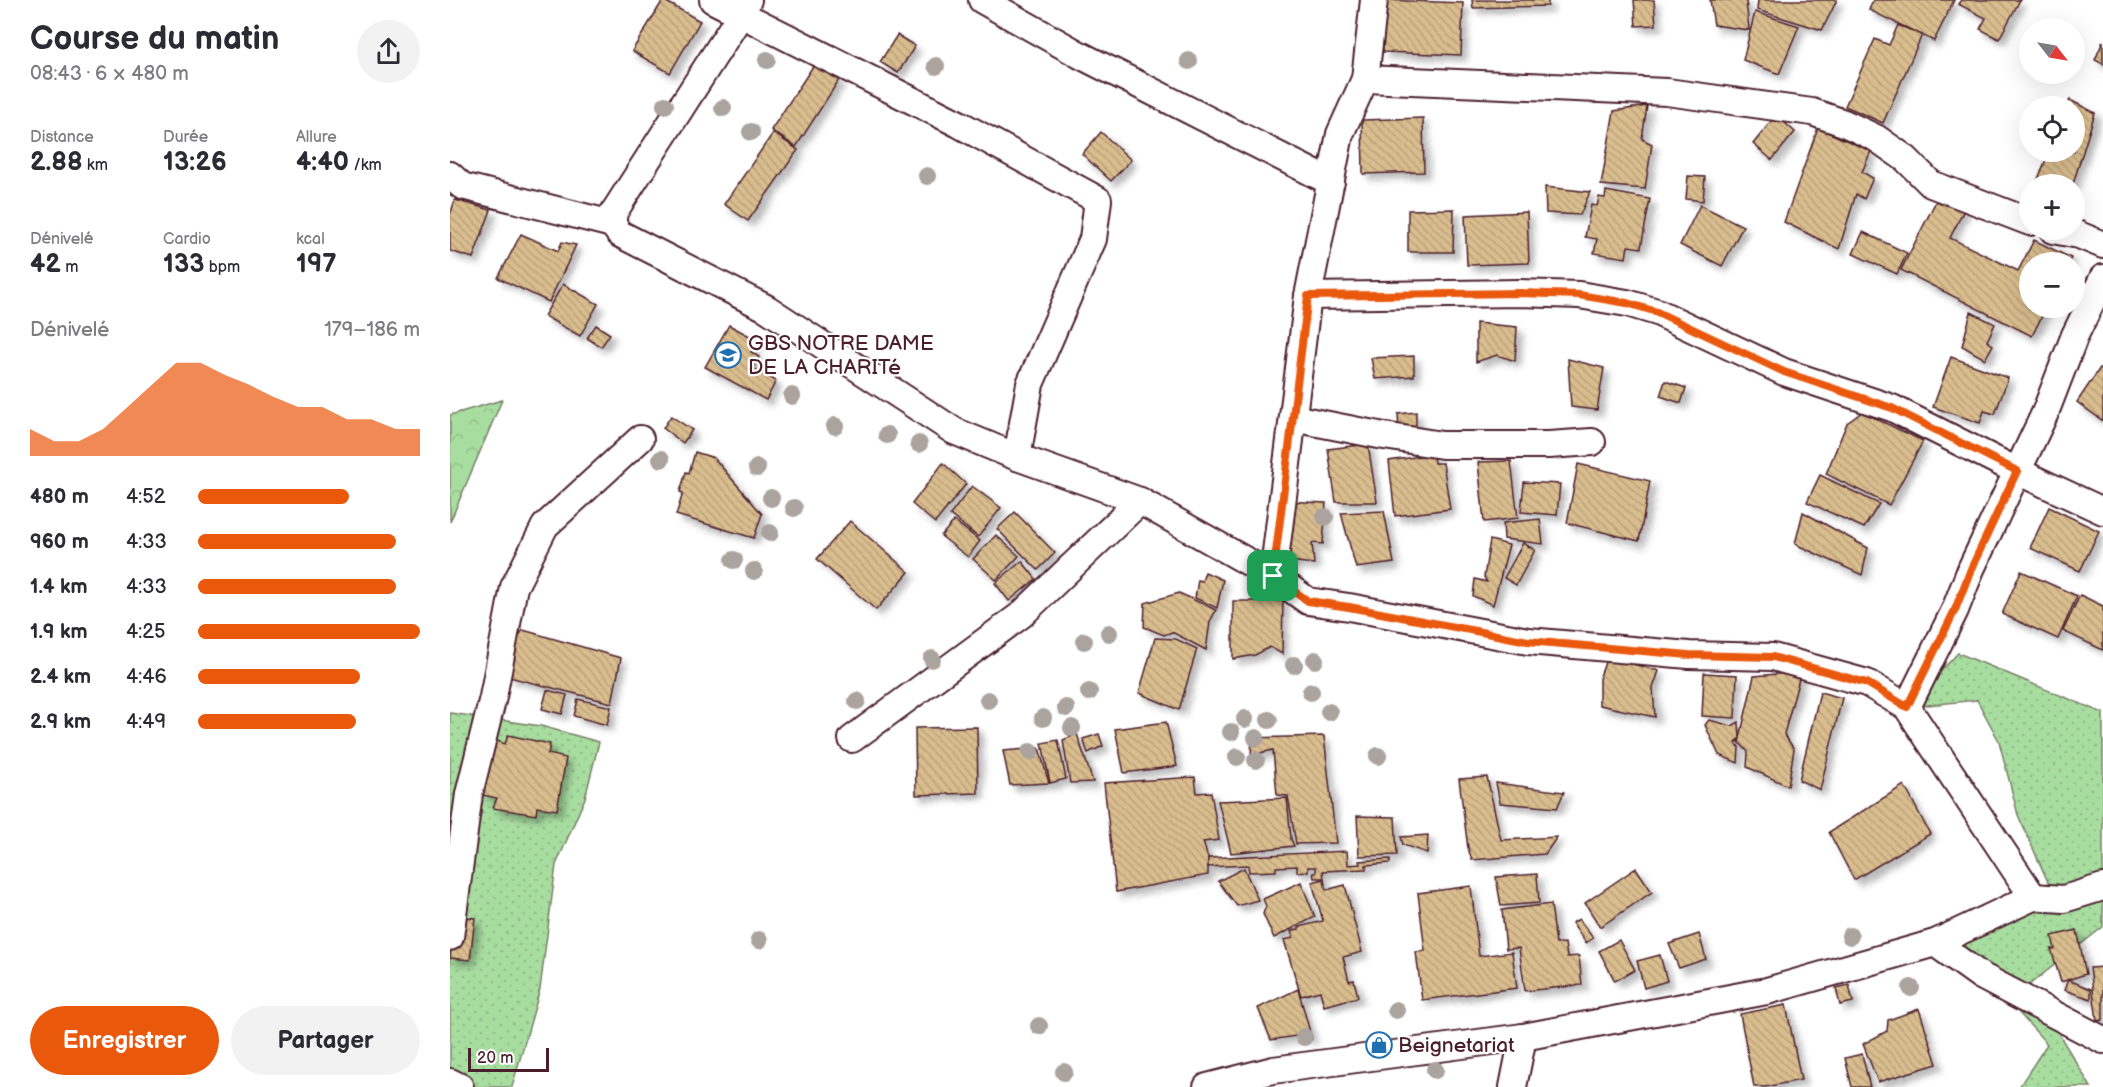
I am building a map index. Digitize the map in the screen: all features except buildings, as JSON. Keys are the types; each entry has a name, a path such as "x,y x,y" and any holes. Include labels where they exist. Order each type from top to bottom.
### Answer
{"street":[{"path":"712,0 744,7 1098,200 1093,239 1030,384 1017,457"},
{"path":"982,0 1080,55 1332,182"},
{"path":"1273,576 1308,296 1340,134 1365,79 1374,0"},
{"path":"612,224 614,212 744,7"},
{"path":"1365,79 1667,92 1812,111 1876,138 1906,159 1931,184 2019,218"},
{"path":"450,175 462,186 612,224 620,234 766,308 954,431 1017,457 1140,501 1273,576 1308,601 1528,641 1689,655 1773,657 1867,683 1907,707 2033,897"},
{"path":"2085,238 2103,245"},
{"path":"1907,707 1955,610 1971,569 2045,413 2075,335 2103,278"},
{"path":"1308,296 1520,293 1579,295 1627,303 1657,312 1784,372 1892,408 2103,511"},
{"path":"1293,418 1442,445 1549,445 1592,442"},
{"path":"450,937 469,794 493,697 514,587 545,526 640,440"},
{"path":"852,739 1021,615 1140,501"},
{"path":"1207,1087 1273,1079 1523,1037 1767,991 1935,943 2033,897 2064,899 2103,887"},
{"path":"1935,943 1981,976 2103,1040"},
{"path":"1513,1087 1523,1037"},
{"path":"450,1082 460,1087"}],"green space":[{"path":"502,400 450,522 450,415"},
{"path":"1958,653 2103,713 2103,927 2029,985 2091,1087 2019,1087 2047,1044 1943,929 2053,893 2018,815 1999,741 1977,700 1907,707"},
{"path":"450,713 541,726 599,742 585,798 556,865 540,989 512,1087 460,1087 450,1082"}],"place":[{"name":"GBS NOTRE DAME DE LA CHARITé","path":"728,355"},
{"name":"Beignetariat","path":"1379,1045"}],"route":[{"path":"1520,293 1579,295 1627,303 1657,312 1784,372 1892,408 2017,471 1971,569 1955,610 1907,707 1867,683 1773,657 1689,655 1528,641 1308,601 1273,576 1308,296 1520,293"}]}
